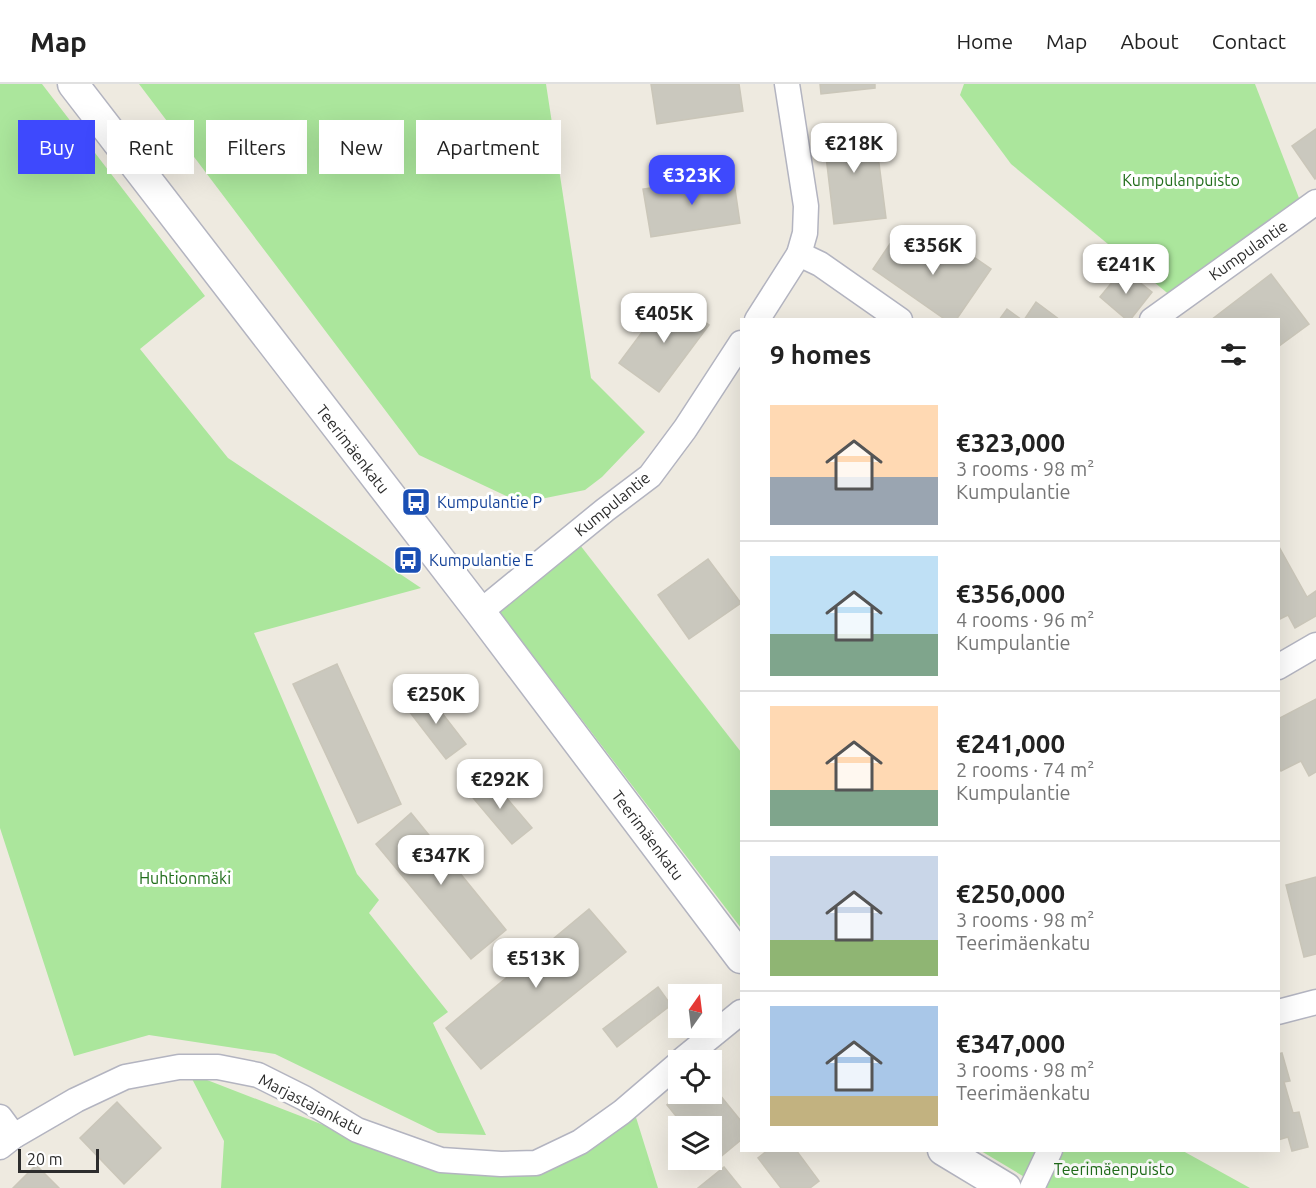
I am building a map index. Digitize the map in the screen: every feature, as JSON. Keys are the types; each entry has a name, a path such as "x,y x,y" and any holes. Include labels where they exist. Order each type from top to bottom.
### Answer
{"street":[{"name":"Teerimäenkatu","path":"74,84 480,612 740,957"},
{"path":"758,318 800,254 806,233 806,206 787,84"},
{"name":"Kumpulantie","path":"1155,318 1316,202"},
{"path":"800,254 820,264 897,318"},
{"name":"Kumpulantie","path":"480,612 597,516 650,476 685,429 740,346"},
{"path":"1280,666 1316,645"},
{"path":"1280,1011 1316,1002"},
{"path":"694,1050 740,1013"},
{"name":"Marjastajankatu","path":"5,1134 124,1077 179,1067 218,1066 258,1075 304,1098 357,1130 441,1160 501,1164 536,1163 580,1142 622,1113 668,1073"},
{"path":"946,1152 1006,1188"},
{"path":"1032,1188 1049,1152"}],"green space":[{"name":"Huhtionmäki","path":"0,84 42,84 70,120 18,120 18,174 95,174 95,153 107,169 107,174 111,174 205,296 140,349 228,458 421,588 254,633 357,874 379,900 369,913 448,1012 433,1023 486,1135 438,1133 275,1054 149,1035 74,1056 0,828"},
{"path":"139,84 546,84 552,120 416,120 416,174 560,174 591,378 645,432 602,477 585,490 521,503 419,455 207,174 307,174 307,120 206,120 206,173 194,157 194,120 166,120"},
{"name":"Kumpulanpuisto","path":"964,84 1255,84 1304,211 1177,301 1011,164 960,95"},
{"path":"573,536 740,751 740,927 492,602"},
{"path":"189,1073 352,1136 496,1171 634,1111 658,1188 221,1188 224,1141"},
{"name":"Teerimäenpuisto","path":"983,1152 1185,1152 1250,1188 1043,1188"}],"building":[{"path":"651,84 739,84 743,111 657,124"},
{"path":"820,84 875,84 875,88 821,94"},
{"path":"874,124 886,218 834,224 823,131"},
{"path":"1316,129 1316,178 1315,179 1292,146"},
{"path":"733,175 740,223 651,237 643,189"},
{"path":"898,232 942,263 955,244 991,269 957,318 943,318 873,269"},
{"path":"1123,269 1152,292 1132,318 1125,318 1100,297"},
{"path":"1271,274 1309,324 1280,345 1280,318 1214,318"},
{"path":"669,296 709,325 659,392 619,363"},
{"path":"1036,302 1057,318 1025,318"},
{"path":"1007,309 1019,318 1000,318"},
{"path":"1280,549 1307,597 1316,591 1316,616 1295,628 1288,615 1280,619"},
{"path":"708,559 740,604 689,639 658,595"},
{"path":"337,664 401,804 358,823 293,684"},
{"path":"425,691 466,744 446,759 405,706"},
{"path":"1316,699 1316,772 1309,776 1301,761 1281,771 1280,718"},
{"path":"488,776 532,828 512,844 469,793"},
{"path":"411,813 506,930 471,959 376,844"},
{"path":"1316,877 1316,954 1304,957 1286,885"},
{"path":"589,909 626,952 481,1069 446,1028"},
{"path":"658,987 668,1001 668,1007 617,1047 603,1029"},
{"path":"1282,1053 1290,1081 1284,1082 1293,1113 1299,1112 1308,1147 1292,1151 1288,1137 1280,1139 1280,1054"},
{"path":"722,1098 740,1120 740,1141 722,1156 722,1116 676,1116 667,1105 722,1104"},
{"path":"117,1102 161,1148 124,1184 80,1138"},
{"path":"766,1152 797,1152 819,1181 810,1188 781,1188 758,1158"},
{"path":"36,1165 59,1188 13,1188"},
{"path":"724,1167 741,1188 698,1188 722,1170"}],"place":[{"name":"Kumpulantie P","path":"416,502"},
{"name":"Kumpulantie E","path":"408,560"}]}
